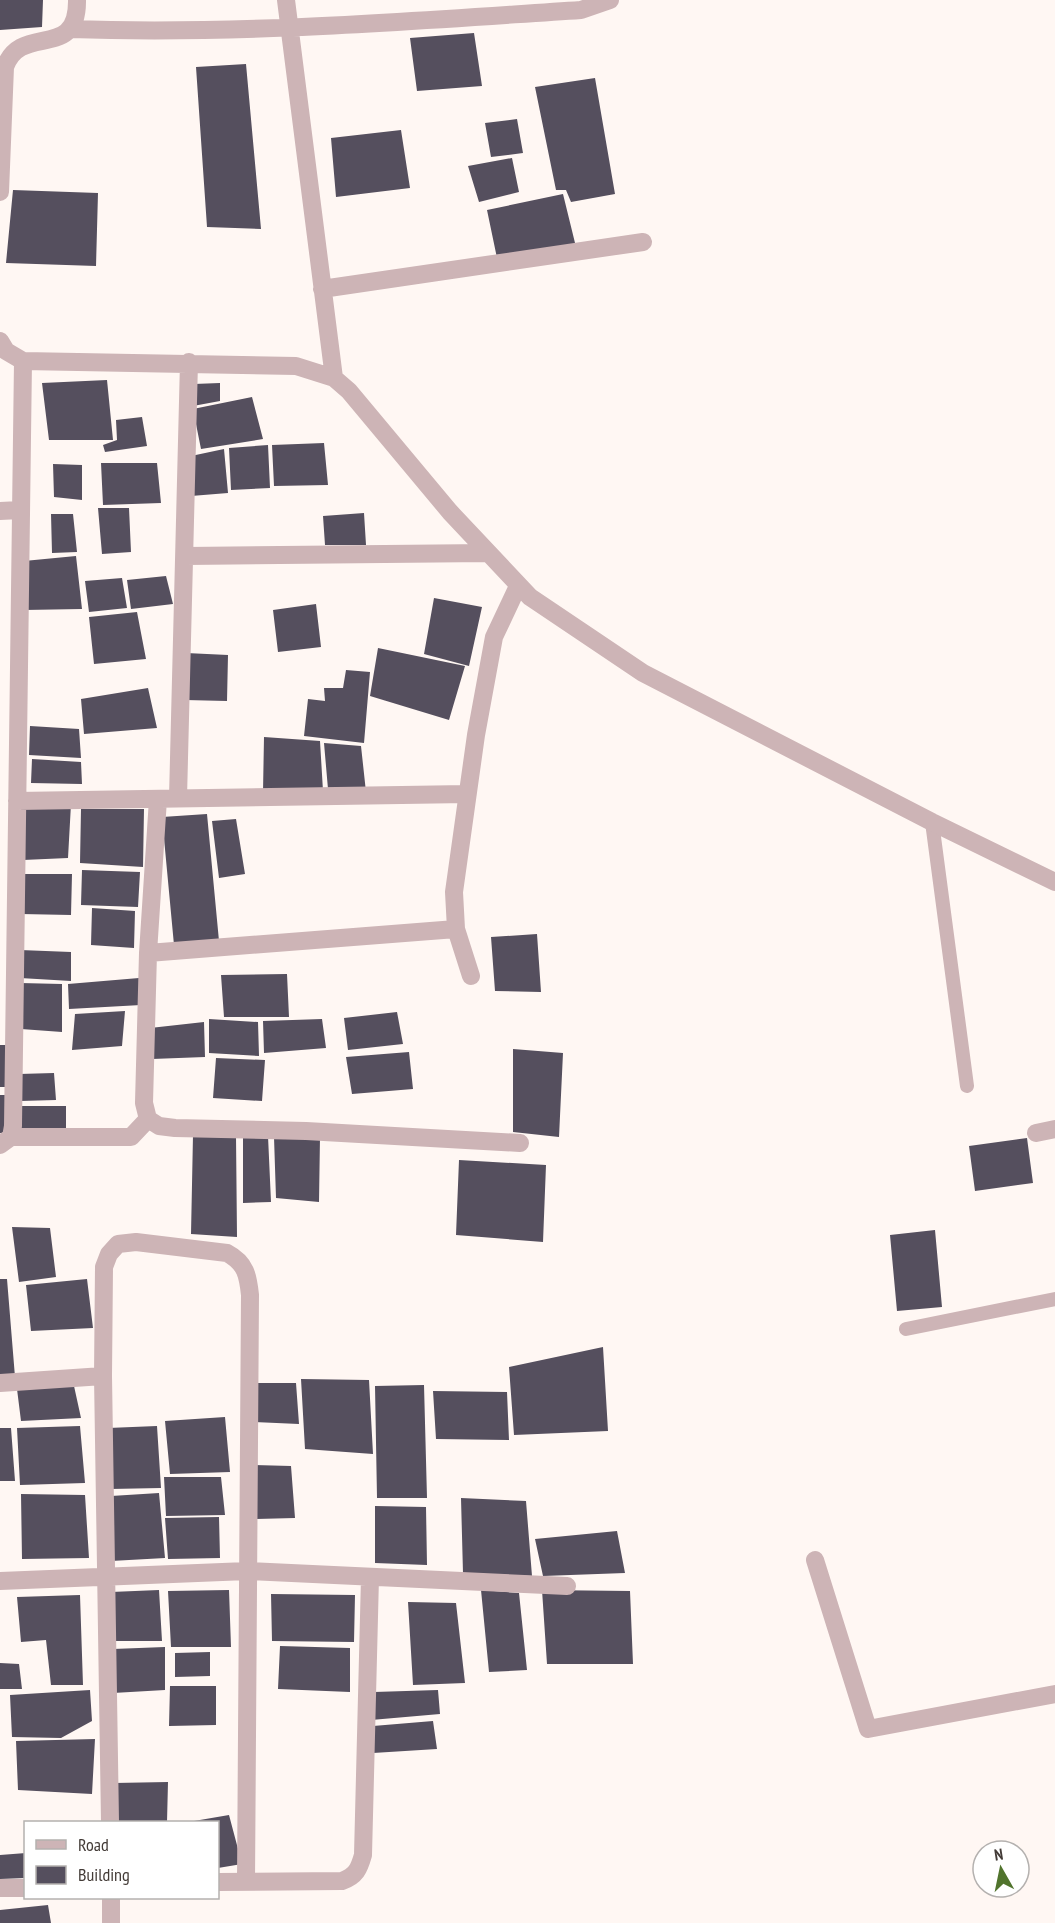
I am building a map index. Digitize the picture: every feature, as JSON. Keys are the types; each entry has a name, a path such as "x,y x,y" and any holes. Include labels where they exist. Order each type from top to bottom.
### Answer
{"street":[{"path":"0,192 5,54 62,35 70,29 76,23 77,0"},
{"path":"286,0 334,378"},
{"path":"70,29 146,32 289,30 581,10 609,0"},
{"path":"322,289 643,242"},
{"path":"2,347 23,361 189,362 297,366 334,378 350,391 450,512 524,592 643,673 932,822 1055,882"},
{"path":"23,361 17,801 5,1141 131,1137 148,1119"},
{"path":"178,798 186,556 189,362"},
{"path":"0,511 20,510"},
{"path":"186,556 488,553"},
{"path":"471,976 456,929 454,892 467,794 494,637 524,592"},
{"path":"17,801 467,794"},
{"path":"158,799 148,953 144,1103 148,1119 159,1126 175,1128 306,1131 520,1143"},
{"path":"148,953 456,929"},
{"path":"1036,1133 1055,1129"},
{"path":"110,1821 103,1376 104,1267 109,1254 118,1244 136,1242 227,1253 240,1259 248,1275 250,1295 246,1882"},
{"path":"0,1383 103,1376"},
{"path":"814,1560 868,1729 1055,1694"},
{"path":"0,1581 247,1571 567,1586"},
{"path":"219,1882 342,1881 354,1877 360,1866 363,1855 370,1576"},
{"path":"0,1888 24,1888"},
{"path":"111,1899 111,1923"}],"lane":[{"path":"932,822 967,1086"},
{"path":"906,1329 1055,1299"}],"building":[{"path":"0,0 43,0 42,27 0,30"},
{"path":"474,33 482,86 417,91 410,38"},
{"path":"246,64 261,229 207,227 196,67"},
{"path":"595,78 615,194 571,202 566,190 556,190 535,87"},
{"path":"517,119 523,153 491,157 485,123"},
{"path":"401,130 410,188 336,197 331,138"},
{"path":"512,158 519,192 479,202 468,166"},
{"path":"13,190 98,193 96,266 6,263"},
{"path":"563,194 576,247 497,258 487,210"},
{"path":"107,380 113,440 49,440 42,383"},
{"path":"220,383 220,401 193,406 194,384"},
{"path":"252,397 263,439 201,449 193,409"},
{"path":"142,417 147,446 105,452 103,445 117,440 116,420"},
{"path":"324,443 328,485 274,486 272,445"},
{"path":"268,445 270,488 231,490 229,448"},
{"path":"224,449 228,493 191,496 191,456"},
{"path":"101,463 157,463 161,503 103,505"},
{"path":"53,464 82,465 82,500 54,497"},
{"path":"98,508 129,508 131,552 102,554"},
{"path":"364,513 366,545 325,545 323,516"},
{"path":"51,514 73,514 77,552 52,553"},
{"path":"76,556 82,609 24,610 24,561"},
{"path":"166,576 173,604 131,609 127,580"},
{"path":"122,578 127,608 89,612 85,581"},
{"path":"434,598 482,607 469,666 424,654"},
{"path":"316,604 321,647 278,652 273,610"},
{"path":"137,612 146,659 94,664 89,617"},
{"path":"378,648 465,666 449,720 370,696"},
{"path":"186,653 228,655 227,701 185,700"},
{"path":"346,670 370,672 364,743 304,736 308,699 325,701 324,688 343,688"},
{"path":"148,688 157,728 84,734 81,699"},
{"path":"30,726 79,729 81,758 29,755"},
{"path":"264,737 320,741 323,791 263,792"},
{"path":"324,743 361,746 366,792 328,789"},
{"path":"32,759 81,762 82,784 31,783"},
{"path":"71,804 68,858 23,860 21,808"},
{"path":"81,809 144,809 143,867 80,863"},
{"path":"207,814 219,941 174,945 162,817"},
{"path":"236,819 245,874 219,878 212,821"},
{"path":"82,870 140,872 138,907 81,905"},
{"path":"21,874 72,874 71,915 21,914"},
{"path":"92,908 135,911 134,948 91,945"},
{"path":"537,934 541,992 495,991 491,937"},
{"path":"20,950 71,952 71,981 20,978"},
{"path":"287,974 289,1017 224,1017 221,975"},
{"path":"139,978 141,1005 69,1009 68,984"},
{"path":"20,983 62,984 62,1032 21,1029"},
{"path":"125,1011 122,1046 72,1050 75,1014"},
{"path":"397,1012 403,1044 348,1050 344,1018"},
{"path":"209,1019 258,1022 259,1056 209,1053"},
{"path":"322,1019 326,1048 264,1053 263,1021"},
{"path":"204,1022 205,1057 152,1059 150,1028"},
{"path":"0,1045 8,1045 7,1087 0,1087"},
{"path":"513,1049 563,1053 559,1137 513,1132"},
{"path":"409,1052 413,1089 352,1094 346,1057"},
{"path":"216,1058 265,1060 262,1101 213,1098"},
{"path":"54,1073 56,1100 20,1101 19,1074"},
{"path":"0,1095 5,1095 5,1133 0,1133"},
{"path":"18,1106 66,1106 66,1132 18,1129"},
{"path":"193,1135 236,1136 237,1237 191,1234"},
{"path":"243,1136 268,1136 271,1202 243,1203"},
{"path":"274,1137 320,1137 319,1202 276,1198"},
{"path":"1027,1138 1033,1183 975,1191 969,1146"},
{"path":"459,1160 546,1165 543,1242 456,1235"},
{"path":"12,1227 50,1228 56,1277 19,1282"},
{"path":"935,1230 942,1307 897,1311 890,1235"},
{"path":"0,1279 7,1279 15,1377 0,1378"},
{"path":"87,1279 93,1328 31,1331 26,1285"},
{"path":"603,1347 608,1431 514,1435 509,1367"},
{"path":"301,1379 369,1380 373,1454 305,1449"},
{"path":"255,1383 296,1383 299,1424 254,1422"},
{"path":"424,1385 427,1498 377,1498 375,1386"},
{"path":"74,1386 81,1418 21,1421 17,1389"},
{"path":"433,1391 507,1392 509,1440 436,1439"},
{"path":"225,1417 230,1472 170,1474 165,1421"},
{"path":"80,1426 85,1483 20,1485 17,1428"},
{"path":"157,1426 161,1488 110,1489 108,1428"},
{"path":"0,1428 11,1428 15,1481 0,1481"},
{"path":"253,1465 291,1466 295,1518 256,1519"},
{"path":"164,1477 221,1477 225,1515 166,1516"},
{"path":"159,1493 165,1558 111,1561 111,1496"},
{"path":"21,1494 85,1495 89,1558 22,1559"},
{"path":"461,1498 526,1501 532,1576 463,1573"},
{"path":"375,1506 426,1507 427,1565 375,1563"},
{"path":"219,1517 220,1558 168,1559 165,1518"},
{"path":"617,1531 625,1573 543,1576 535,1539"},
{"path":"159,1590 162,1641 112,1641 111,1592"},
{"path":"229,1590 231,1647 171,1647 168,1591"},
{"path":"481,1590 519,1593 527,1670 489,1672"},
{"path":"542,1590 630,1591 633,1664 547,1664"},
{"path":"271,1594 355,1595 354,1642 272,1641"},
{"path":"80,1595 83,1685 51,1685 46,1640 21,1642 17,1597"},
{"path":"408,1602 456,1603 465,1683 413,1685"},
{"path":"280,1646 350,1648 350,1692 278,1689"},
{"path":"165,1647 165,1690 113,1693 113,1649"},
{"path":"210,1652 210,1676 175,1677 175,1653"},
{"path":"0,1663 19,1664 22,1689 0,1689"},
{"path":"170,1686 216,1686 216,1725 169,1726"},
{"path":"90,1690 92,1721 61,1738 12,1737 10,1695"},
{"path":"438,1690 440,1714 371,1720 374,1692"},
{"path":"433,1721 437,1749 373,1753 373,1726"},
{"path":"95,1739 92,1794 18,1790 16,1741"},
{"path":"168,1782 167,1821 117,1821 114,1783"},
{"path":"229,1815 242,1864 219,1868 219,1821 194,1821"},
{"path":"24,1853 24,1878 0,1879 0,1855"},
{"path":"48,1905 51,1923 0,1923 0,1910"}]}
